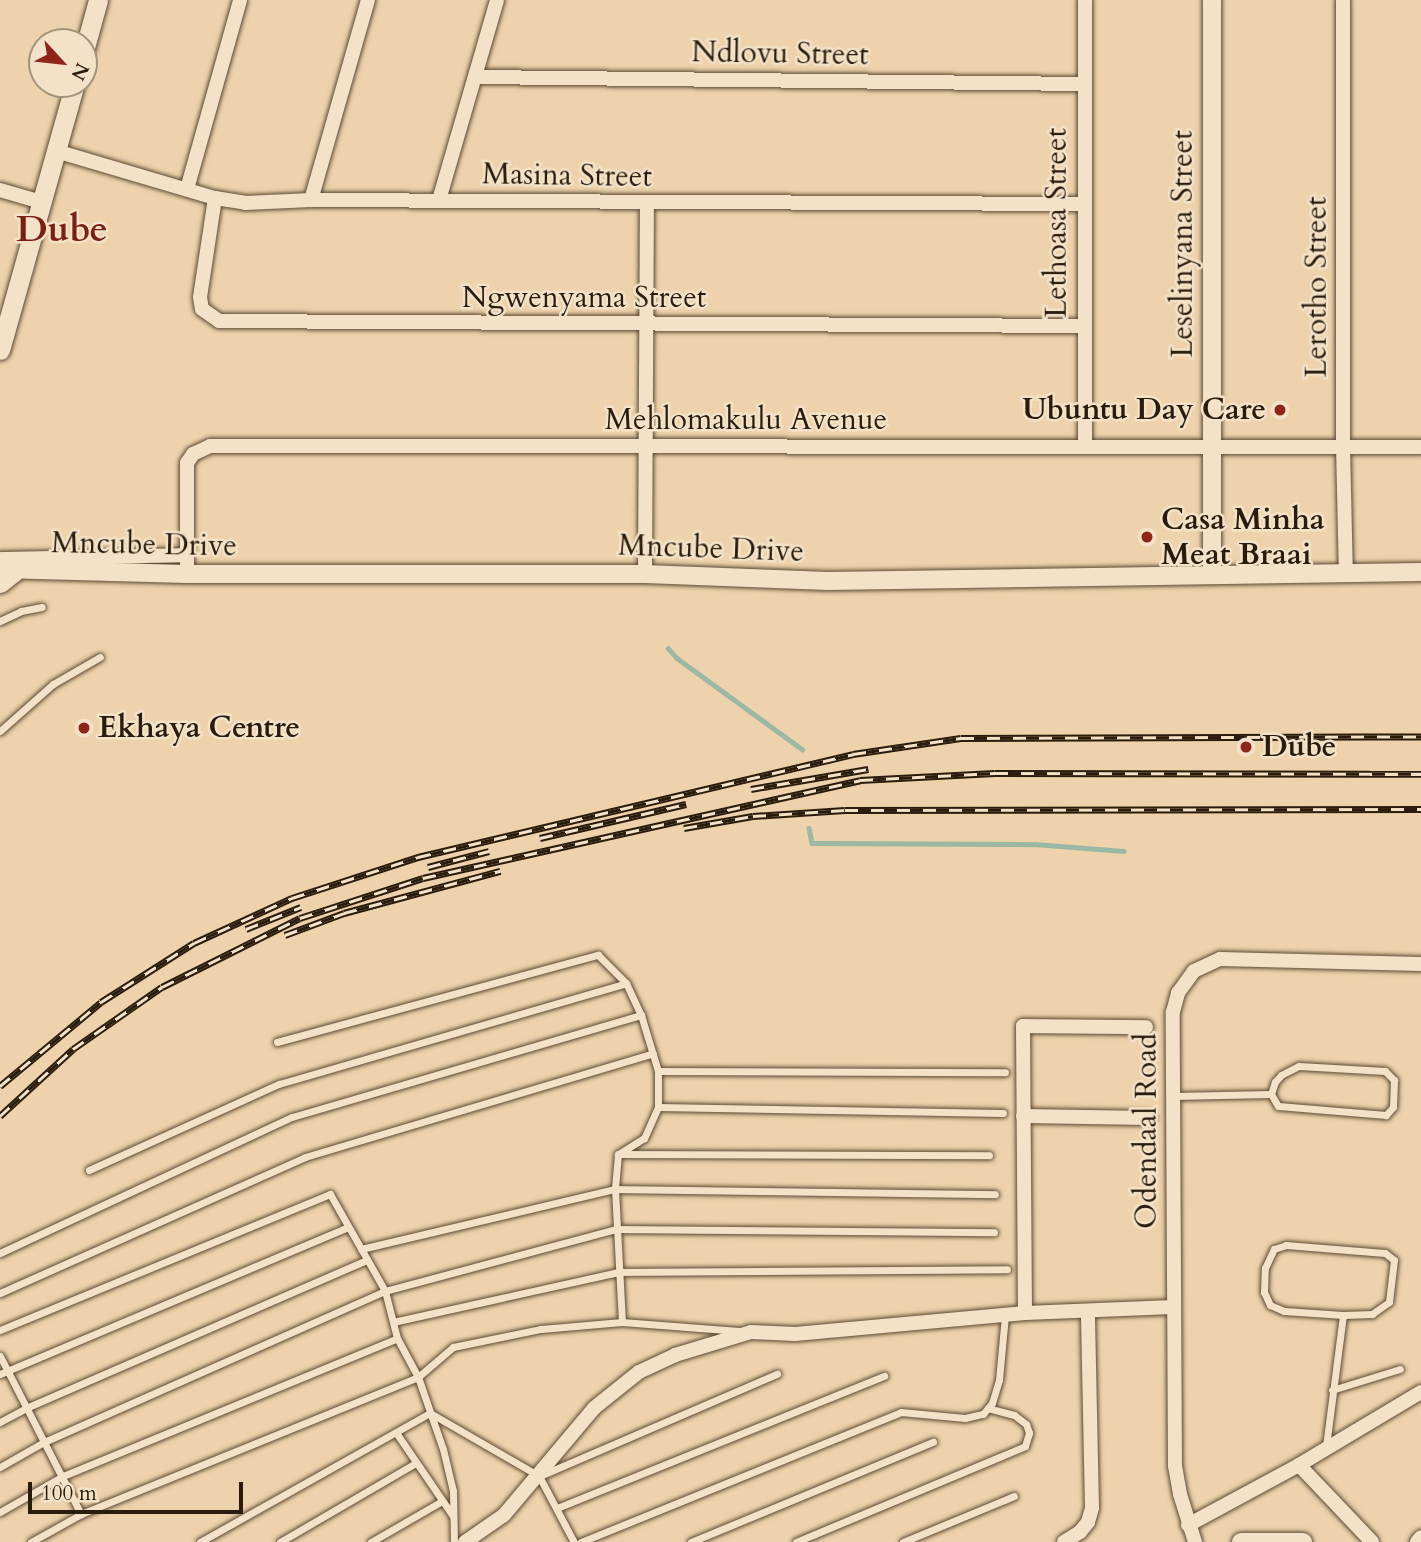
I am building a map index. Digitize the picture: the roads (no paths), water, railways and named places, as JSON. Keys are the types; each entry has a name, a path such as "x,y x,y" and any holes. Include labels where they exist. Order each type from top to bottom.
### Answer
{"main road":[{"path":"91,28 99,0"},
{"path":"2,338 71,98"}],"street":[{"path":"187,189 240,0"},
{"path":"311,200 368,0"},
{"path":"439,201 497,0"},
{"name":"Lethoasa Street","path":"1085,0 1085,445"},
{"name":"Leselinyana Street","path":"1212,0 1212,573"},
{"name":"Lerotho Street","path":"1343,0 1343,446 1346,574"},
{"name":"Ndlovu Street","path":"476,77 1083,84"},
{"name":"Masina Street","path":"56,152 215,198 245,203 311,200 1085,204"},
{"path":"0,190 41,202"},
{"name":"Ngwenyama Street","path":"215,198 200,297 202,309 219,321 1084,326"},
{"path":"645,573 647,203"},
{"name":"Mehlomakulu Avenue","path":"187,564 187,463 193,454 210,446 1085,445 1211,449 1421,447"},
{"name":"Mncube Drive","path":"3,569 187,564 645,573 828,581 1212,573 1421,572"},
{"name":"Odendaal Road","path":"1195,1542 1188,1525 1175,1466 1173,1096 1175,1004 1183,983 1203,966 1224,959 1421,964"},
{"path":"1025,1313 1023,1026 1146,1027"},
{"path":"1023,1116 1149,1118"},
{"path":"464,1542 504,1515 594,1408 639,1372 675,1355 751,1332 795,1334 1025,1313 1173,1307"},
{"path":"1064,1542 1080,1532 1088,1522 1092,1507 1087,1311"},
{"path":"1188,1525 1299,1465 1326,1446 1421,1392"},
{"path":"1299,1465 1372,1542"},
{"path":"1417,1542 1421,1537"},
{"path":"1241,1542 1303,1542"}],"lane":[{"path":"0,621 21,611 42,607"},
{"path":"0,731 52,684 100,657"},
{"path":"277,1042 598,955 626,983 641,1015 658,1071 658,1107 644,1138 618,1154"},
{"path":"89,1170 279,1084 626,983"},
{"path":"0,1253 292,1117 641,1015"},
{"path":"0,1293 305,1157 653,1053"},
{"path":"1299,1066 1385,1071 1394,1080 1393,1107 1385,1115 1285,1108 1275,1102 1271,1094 1281,1075 1299,1066"},
{"path":"658,1071 1005,1072"},
{"path":"1173,1096 1271,1094"},
{"path":"658,1107 1003,1113"},
{"path":"618,1154 989,1154"},
{"path":"618,1154 615,1189 622,1322"},
{"path":"361,1250 615,1189 995,1194"},
{"path":"0,1330 330,1194 385,1291 397,1338 418,1377 453,1491 454,1542"},
{"path":"4,1372 348,1227"},
{"path":"0,1467 44,1442 385,1291 617,1229 994,1232"},
{"path":"1286,1245 1385,1253 1394,1260 1389,1302 1372,1314 1343,1315 1284,1311 1270,1305 1264,1292 1265,1268 1274,1249 1286,1245"},
{"path":"0,1422 26,1408 367,1260"},
{"path":"393,1322 619,1272 1007,1269"},
{"path":"581,1542 901,1412 965,1418 983,1414 988,1408 1003,1358 1005,1315"},
{"path":"1326,1446 1343,1315"},
{"path":"32,1542 81,1514 418,1377 453,1347 541,1329 622,1322 751,1332"},
{"path":"0,1512 63,1476 397,1338"},
{"path":"0,1356 4,1372 63,1476 81,1514"},
{"path":"1332,1390 1401,1369"},
{"path":"539,1476 776,1374"},
{"path":"557,1508 884,1376"},
{"path":"796,1542 1025,1446 1029,1433 1026,1424 1014,1415 988,1408"},
{"path":"430,1413 539,1476 574,1542"},
{"path":"200,1542 397,1434 430,1413"},
{"path":"397,1434 453,1517"},
{"path":"691,1542 933,1442"},
{"path":"280,1542 416,1463"},
{"path":"903,1542 1014,1496"},
{"path":"371,1542 442,1501"}],"waterway":[{"path":"668,648 677,658 802,749"},
{"path":"809,828 812,843 1034,844 1124,851"}],"railway":[{"path":"0,1086 101,1002 194,943 292,898 418,857 853,754 961,738 1421,736"},
{"path":"751,789 868,769"},
{"path":"0,1116 73,1049 162,987 300,918 423,878 860,780 995,773 1421,774"},
{"path":"540,838 686,804"},
{"path":"684,828 753,816 845,810 1421,809"},
{"path":"428,867 489,851"},
{"path":"285,935 344,913 500,871"},
{"path":"246,929 301,907"}],"place":[{"name":"Ubuntu Day Care","path":"1280,410"},
{"name":"Casa Minha Meat Braai","path":"1147,537"},
{"name":"Ekhaya Centre","path":"84,728"},
{"name":"Dube","path":"1246,747"}],"district":[{"name":"Dube","path":"62,229"}]}
